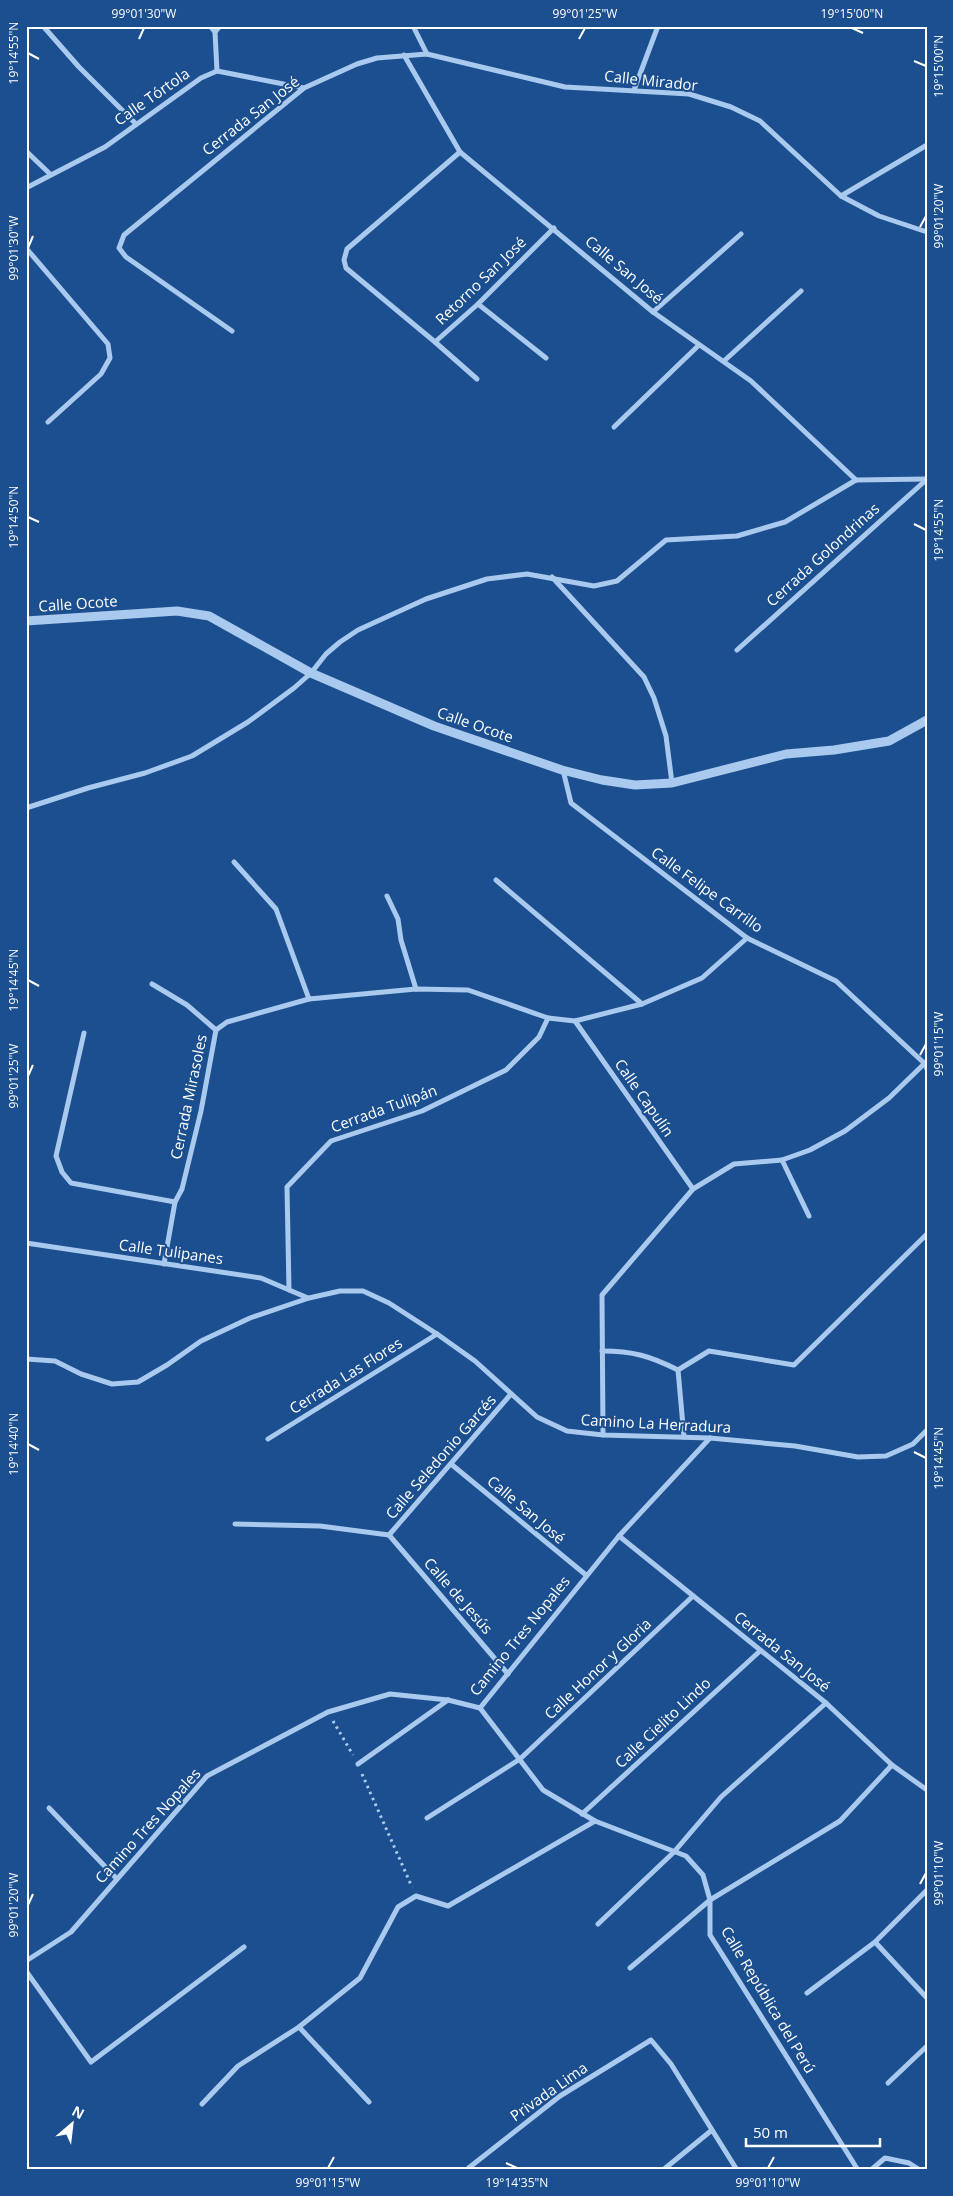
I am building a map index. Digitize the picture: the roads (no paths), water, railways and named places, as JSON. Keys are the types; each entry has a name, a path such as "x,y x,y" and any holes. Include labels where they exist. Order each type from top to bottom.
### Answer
{"street":[{"path":"43,26 79,67 136,123"},
{"path":"210,26 215,32 217,71 304,88"},
{"path":"215,32 220,26"},
{"path":"413,26 427,54"},
{"path":"634,90 658,26"},
{"name":"Cerrada San José","path":"232,331 126,257 119,248 124,235 304,88 357,64 377,58 427,54"},
{"name":"Calle Mirador","path":"427,54 565,87 689,94 731,107 760,121 841,196 879,216 927,232"},
{"name":"Calle San José","path":"404,56 460,152 653,312 751,381 856,480"},
{"name":"Calle Tórtola","path":"26,188 105,147 201,78 217,71"},
{"path":"841,196 927,146"},
{"path":"26,151 50,174"},
{"name":"Retorno San José","path":"460,152 347,250 344,260 346,268 435,342 478,304 554,228"},
{"path":"653,312 741,234"},
{"path":"26,248 108,344 110,358 101,374 48,422"},
{"path":"724,361 801,291"},
{"path":"478,304 546,358"},
{"path":"435,342 477,379"},
{"path":"614,427 699,345"},
{"path":"26,808 88,788 145,773 192,756 248,722 312,673 326,654 358,630 426,599 488,578 526,574 552,577 594,586 617,581 666,540 737,536 785,522 856,480 926,480"},
{"name":"Cerrada Golondrinas","path":"737,650 926,480"},
{"path":"552,577 644,678 654,698 666,736 672,783"},
{"name":"Calle Ocote","path":"26,621 177,611 209,616 312,673 434,726 562,770 602,780 635,785 672,783 786,754 834,750 889,741 927,720"},
{"name":"Calle Felipe Carrillo","path":"562,770 571,803 747,938 836,981 926,1064"},
{"path":"234,862 276,910 309,999"},
{"path":"496,880 642,1004"},
{"path":"387,896 398,919 401,940 416,989"},
{"path":"575,1021 642,1004 702,978 747,938"},
{"path":"152,984 188,1006 216,1030"},
{"name":"Cerrada Mirasoles","path":"164,1264 175,1202 182,1189 201,1111 216,1030 227,1022 309,999 416,989 468,990 548,1018 575,1021"},
{"name":"Cerrada Tulipán","path":"289,1290 287,1187 331,1141 422,1111 506,1070 539,1037 548,1018"},
{"name":"Calle Capulín","path":"575,1021 692,1188"},
{"path":"84,1033 56,1156 62,1172 71,1183 175,1202"},
{"path":"603,1435 602,1295 692,1188 734,1164 782,1160 810,1150 845,1131 889,1098 926,1064"},
{"path":"782,1160 809,1216"},
{"path":"678,1370 709,1351 794,1365 927,1234"},
{"name":"Calle Tulipanes","path":"26,1244 261,1278 309,1298"},
{"name":"Camino La Herradura","path":"26,1359 54,1361 81,1374 112,1384 138,1382 167,1365 200,1341 250,1318 309,1298 340,1291 363,1291 389,1303 437,1334 475,1361 537,1417 567,1431 603,1435 710,1438 795,1446 858,1457 886,1456 912,1444 927,1430"},
{"name":"Cerrada Las Flores","path":"268,1439 437,1334"},
{"path":"602,1352 619,1351 651,1357 678,1370"},
{"path":"678,1370 684,1437"},
{"name":"Calle Seledonio Garcés","path":"389,1535 511,1394"},
{"name":"Camino Tres Nopales","path":"26,1961 71,1932 207,1776 328,1712 390,1694 448,1700 480,1708 619,1536 710,1438"},
{"name":"Calle San José","path":"451,1464 586,1575"},
{"path":"235,1524 320,1526 389,1535"},
{"name":"Calle de Jesús","path":"389,1535 508,1674"},
{"name":"Cerrada San José","path":"619,1536 826,1703 892,1766 927,1790"},
{"name":"Calle Honor y Gloria","path":"427,1818 520,1759 692,1596"},
{"name":"Calle Cielito Lindo","path":"582,1814 760,1650"},
{"path":"358,1764 448,1700"},
{"path":"598,1924 674,1852 721,1797 826,1703"},
{"name":"Calle República del Perú","path":"480,1708 543,1790 595,1821 686,1856 703,1875 710,1900 710,1935 858,2170"},
{"path":"630,1968 710,1900 840,1821 892,1766"},
{"path":"49,1808 117,1879"},
{"path":"202,2104 238,2066 299,2028 360,1978 398,1907 416,1896 448,1906 595,1821"},
{"path":"807,1993 875,1942 927,1890"},
{"path":"875,1942 927,1998"},
{"path":"26,1971 91,2062 244,1946"},
{"path":"299,2028 369,2102"},
{"name":"Privada Lima","path":"466,2170 560,2096 651,2040 671,2064 712,2130"},
{"path":"888,2083 927,2046"},
{"path":"663,2170 712,2130 737,2170"},
{"path":"871,2170 885,2158 908,2163 920,2170"}]}
